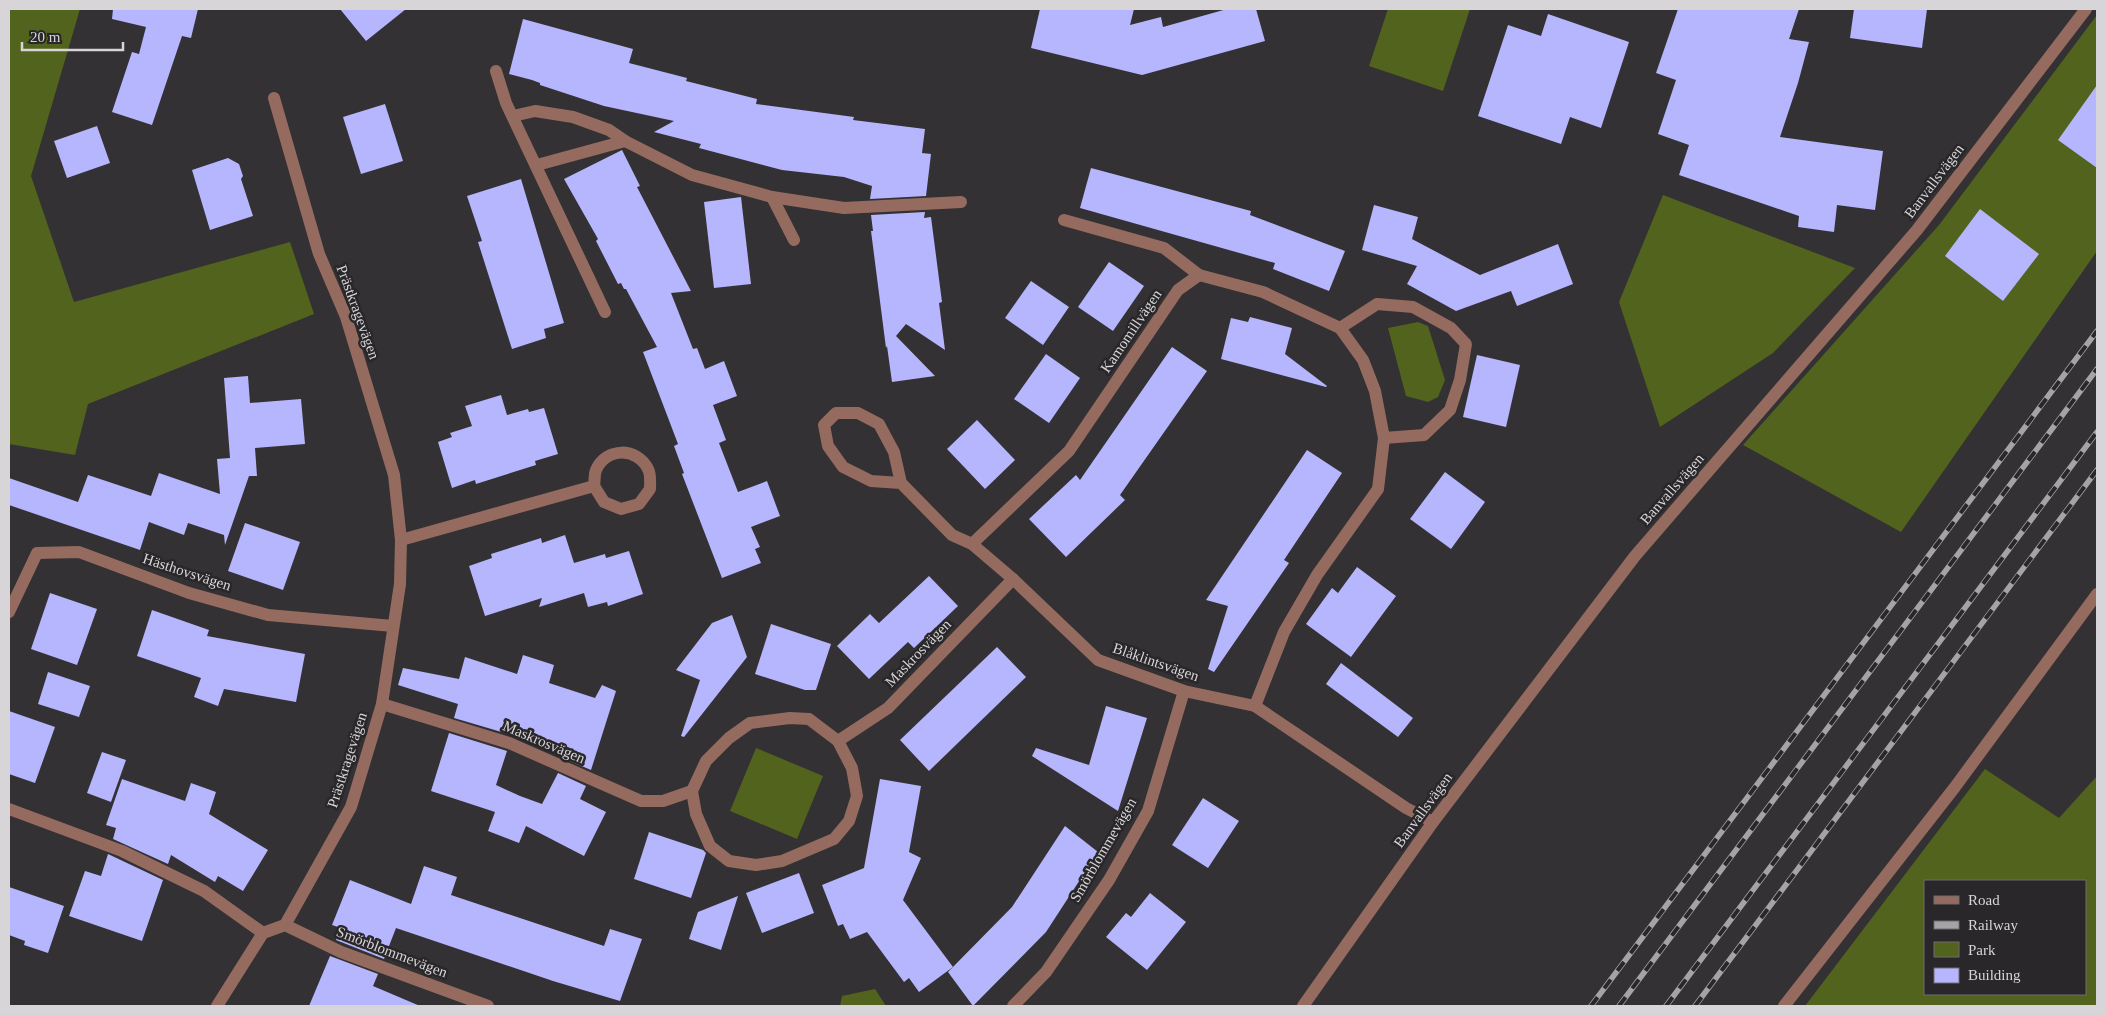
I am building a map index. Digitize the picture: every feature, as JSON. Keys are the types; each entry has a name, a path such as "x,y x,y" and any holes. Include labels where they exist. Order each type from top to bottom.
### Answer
{"street":[{"name":"Banvallsvägen","path":"1303,1006 1433,822 1635,556 1916,230 2086,9"},
{"path":"496,71 506,103 537,165 604,312"},
{"name":"Prästkragevägen","path":"274,98 319,254 346,317 394,475 401,540 400,584 382,704 351,807 286,925"},
{"path":"513,116 535,110 573,117 609,130 625,141 692,176 772,197 844,208 961,202"},
{"path":"537,165 625,141"},
{"path":"772,197 794,240"},
{"path":"1064,220 1164,248 1199,275 1263,292 1340,328 1362,360 1375,391 1384,438 1378,489 1317,574 1284,632 1256,706"},
{"name":"Kamomillvägen","path":"972,544 1069,451 1178,290 1199,275"},
{"path":"1340,328 1377,304 1413,307 1451,328 1466,344 1460,380 1450,410 1424,435 1384,438"},
{"path":"836,413 858,413 879,424 894,452 900,483 871,481 843,467 828,446 824,426 836,413"},
{"path":"621,452 638,456 649,470 650,489 639,504 621,509 604,502 594,486 596,471 604,458 621,452"},
{"name":"Blåklintsvägen","path":"900,483 952,535 972,544 1013,579 1098,660 1184,691 1256,706 1406,808 1433,822"},
{"path":"401,540 594,486"},
{"name":"Hästhovsvägen","path":"9,612 37,553 79,552 189,593 268,615 393,626"},
{"name":"Maskrosvägen","path":"838,741 888,708 1013,579"},
{"path":"1784,1006 1955,787 2097,594"},
{"name":"Smörblommevägen","path":"1013,1006 1046,972 1109,880 1148,811 1184,691"},
{"name":"Maskrosvägen","path":"382,704 509,743 641,801 663,801 692,791"},
{"path":"790,718 808,720 838,741 852,768 856,796 849,821 834,839 782,861 756,866 729,861 710,846 696,814 692,791 706,762 729,738 750,723 790,718"},
{"path":"9,809 122,851 204,892 263,933"},
{"path":"217,1006 263,933 286,925"},
{"name":"Smörblommevägen","path":"286,925 341,952 488,1006"}],"green space":[{"path":"9,9 80,9 31,176 74,302 290,242 314,314 88,404 75,455 9,444"},
{"path":"1388,9 1470,9 1443,91 1369,66"},
{"path":"2097,15 2097,251 1901,532 1743,445 1939,225"},
{"path":"1663,195 1855,268 1773,353 1660,427 1619,302"},
{"path":"1418,322 1428,326 1445,380 1438,397 1428,402 1406,396 1388,328"},
{"path":"756,748 823,776 797,839 730,811"},
{"path":"1985,769 2059,818 2097,776 2097,1006 1805,1006"},
{"path":"875,989 886,1006 840,1006 842,996"}],"building":[{"path":"113,9 198,9 191,38 182,36 152,125 112,112 132,52 139,54 146,27 112,19"},
{"path":"340,9 406,9 366,41"},
{"path":"1040,9 1134,9 1130,25 1161,17 1163,27 1227,9 1256,9 1265,41 1142,75 1031,48"},
{"path":"1678,9 1799,9 1789,39 1809,42 1780,137 1883,151 1875,210 1837,205 1834,232 1798,227 1799,216 1679,175 1689,145 1658,134 1676,80 1656,73"},
{"path":"1854,9 1927,9 1922,48 1850,38"},
{"path":"1548,14 1629,42 1601,128 1570,117 1561,144 1478,116 1508,25 1541,36"},
{"path":"523,19 633,49 629,63 687,78 686,81 757,99 756,104 854,117 853,120 925,129 922,153 931,154 926,196 870,199 872,186 844,177 782,170 699,148 701,144 654,132 674,121 604,106 540,85 540,83 532,80 509,74"},
{"path":"2097,85 2097,168 2058,140"},
{"path":"385,104 403,161 361,174 343,117"},
{"path":"97,126 110,163 67,178 54,141"},
{"path":"622,150 640,186 637,187 691,291 671,293 693,349 697,348 705,369 724,361 737,396 713,405 726,440 719,443 738,492 767,481 780,516 751,527 760,547 755,549 761,563 722,578 682,474 684,473 674,446 678,444 643,352 657,347 626,289 624,289 621,283 618,284 596,241 598,239 564,179"},
{"path":"228,158 239,164 243,176 241,179 253,216 210,230 192,170"},
{"path":"1091,168 1251,211 1250,215 1345,251 1329,291 1273,269 1275,263 1080,208"},
{"path":"521,179 564,323 544,329 546,338 512,349 478,242 482,241 467,196"},
{"path":"741,197 751,284 714,288 704,202"},
{"path":"1374,205 1418,217 1412,239 1480,275 1558,244 1573,284 1517,306 1511,291 1456,311 1407,284 1417,266 1362,250"},
{"path":"1980,209 2039,254 2003,301 1945,256"},
{"path":"925,212 924,218 931,217 942,302 939,303 945,350 906,324 896,336 935,376 892,382 871,231 873,231 871,215"},
{"path":"1109,262 1144,286 1113,331 1078,307"},
{"path":"1031,281 1069,307 1043,345 1005,318"},
{"path":"1250,317 1292,328 1285,354 1327,386 1221,359 1231,318 1248,322"},
{"path":"1172,347 1207,371 1120,495 1125,500 1066,557 1029,519 1076,475 1080,480"},
{"path":"1046,354 1080,378 1049,423 1014,399"},
{"path":"1477,355 1520,365 1506,427 1463,417"},
{"path":"248,376 250,403 301,399 305,444 255,448 257,476 249,476 225,545 224,535 188,523 184,535 149,522 140,550 9,505 9,478 78,502 88,475 151,496 159,473 220,494 217,459 230,458 224,378"},
{"path":"501,395 507,415 528,409 529,412 544,408 558,454 535,461 536,465 476,484 475,480 452,488 438,442 452,437 450,433 472,426 465,406"},
{"path":"977,420 1015,460 985,489 947,449"},
{"path":"1307,450 1342,473 1284,560 1289,563 1214,672 1208,669 1228,606 1206,600"},
{"path":"1445,472 1485,502 1451,549 1410,519"},
{"path":"245,523 300,542 283,590 228,571"},
{"path":"565,535 574,563 605,554 606,558 629,551 643,594 608,606 607,602 588,607 584,593 539,607 542,598 485,616 469,566 492,558 491,554 541,538 542,543"},
{"path":"1357,567 1396,596 1351,657 1306,624 1332,588 1338,593"},
{"path":"929,576 958,606 914,648 908,642 869,679 837,646 870,614 879,623"},
{"path":"50,593 97,609 77,665 31,649"},
{"path":"152,610 209,630 207,636 305,654 296,702 224,689 218,706 194,697 201,678 137,656"},
{"path":"732,615 747,657 684,737 681,736 700,680 676,670 712,623"},
{"path":"771,624 831,644 816,690 805,690 755,674"},
{"path":"997,647 1026,677 929,771 900,740"},
{"path":"523,655 554,665 549,683 595,698 602,685 616,691 591,770 565,759 570,748 514,729 512,735 454,718 458,704 398,685 403,668 459,679 465,657 517,674"},
{"path":"1341,663 1413,718 1398,737 1326,684"},
{"path":"48,672 90,686 79,717 38,704"},
{"path":"1106,706 1147,718 1118,811 1032,756 1036,748 1089,765"},
{"path":"9,711 55,727 35,783 9,774"},
{"path":"449,733 507,751 496,785 520,796 542,804 558,773 586,786 580,799 606,812 584,856 526,826 519,843 488,831 495,812 431,791"},
{"path":"102,752 126,760 111,802 87,793"},
{"path":"122,779 185,801 191,783 216,792 209,814 268,850 243,891 218,876 215,882 171,855 168,864 113,839 116,828 106,825"},
{"path":"880,779 921,786 909,852 921,858 903,900 953,967 919,992 909,978 904,982 867,932 850,939 843,924 838,926 822,885 864,868"},
{"path":"1203,798 1239,821 1208,868 1172,845"},
{"path":"1065,826 1098,852 1046,932 973,1006 948,972 1012,907"},
{"path":"649,832 703,850 706,853 691,898 634,879"},
{"path":"108,854 163,880 142,941 69,916 85,871 101,876"},
{"path":"424,866 457,877 451,895 604,946 610,929 642,939 620,1001 553,981 396,928 384,959 336,940 341,928 332,925 350,880 411,904"},
{"path":"799,873 814,913 762,933 746,893"},
{"path":"9,887 64,906 48,953 24,945 25,941 9,935"},
{"path":"1150,893 1186,922 1147,970 1106,937 1126,913 1131,917"},
{"path":"738,896 721,950 689,939 698,912"},
{"path":"330,956 378,974 373,986 420,1006 309,1006"}],"railway":[{"path":"1591,1006 2097,331"},
{"path":"1619,1006 2097,369"},
{"path":"1666,1006 2097,432"},
{"path":"1695,1006 2097,470"}]}
